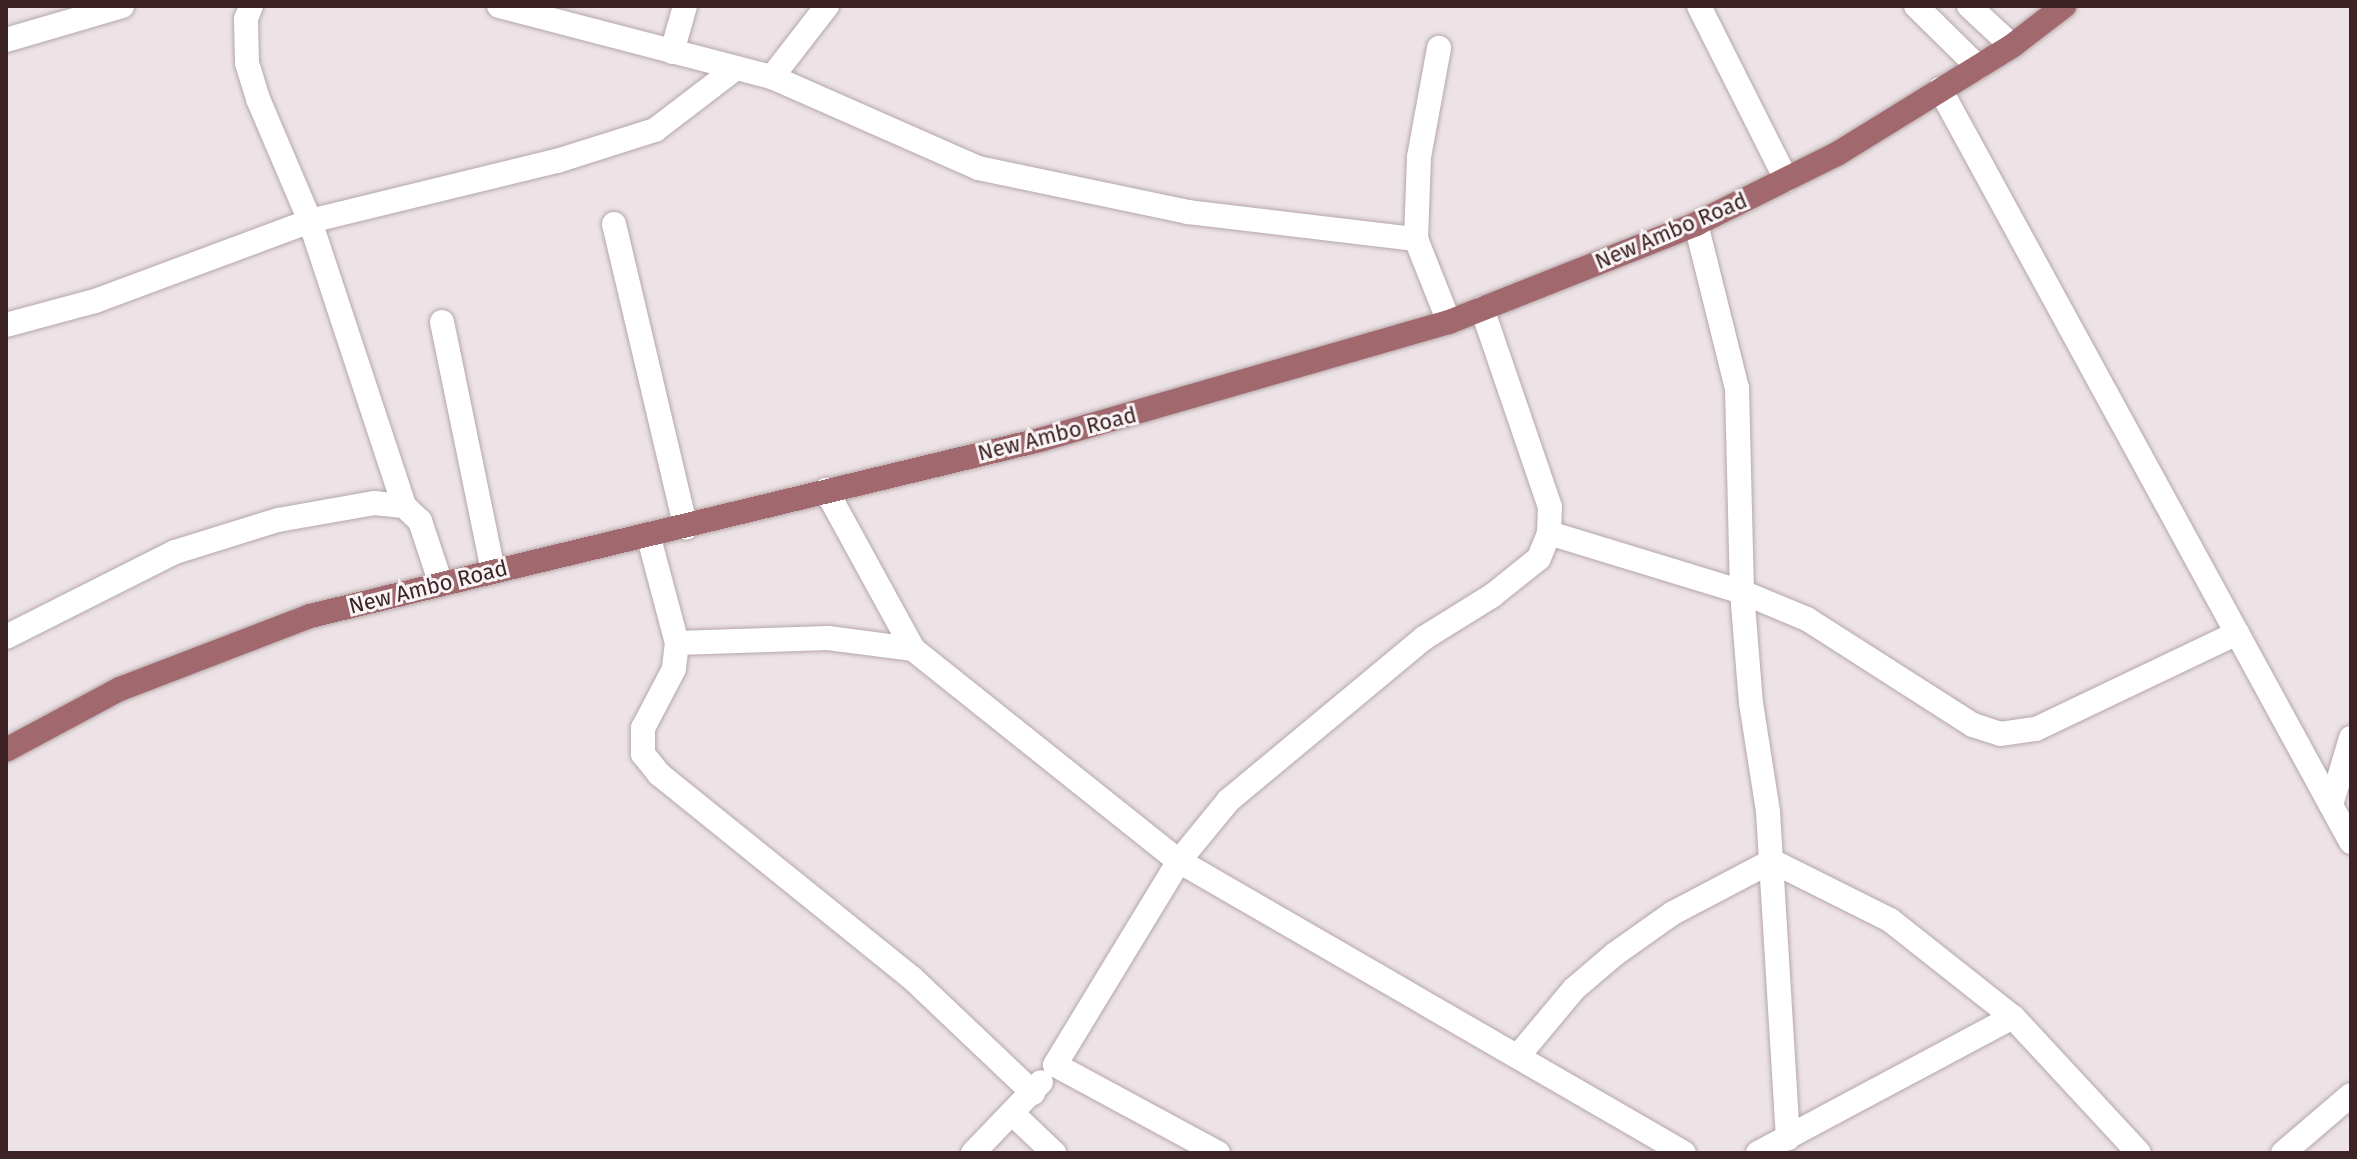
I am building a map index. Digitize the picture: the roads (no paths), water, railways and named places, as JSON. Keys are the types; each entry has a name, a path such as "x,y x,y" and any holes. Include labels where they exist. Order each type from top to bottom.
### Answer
{"main road":[{"name":"New Ambo Road","path":"6,750 120,689 231,643 441,584 649,538 826,490 1054,436 1449,322 1696,224 1786,179 2012,46 2064,6"}],"street":[{"path":"10,33 122,6"},
{"path":"251,6 246,19 247,63 310,221 404,506 420,521 441,584"},
{"path":"499,6 772,77 978,168 1188,212 1416,239"},
{"path":"672,52 685,6"},
{"path":"772,77 827,6"},
{"path":"1699,6 1786,179"},
{"path":"1916,6 1978,67"},
{"path":"1969,6 2012,46"},
{"path":"1439,48 1419,157 1416,239 1449,322"},
{"path":"6,325 95,301 310,221 557,161 655,130 736,68"},
{"path":"1940,89 2351,842"},
{"path":"614,224 686,528"},
{"path":"1696,224 1737,388 1742,592 1772,861 1788,1138"},
{"path":"973,1153 1033,1093 1055,1065 1179,861 1229,800 1424,638 1493,595 1539,558 1549,533 1550,507 1482,308"},
{"path":"442,322 493,571"},
{"path":"826,490 913,649 1179,861 1684,1153"},
{"path":"6,637 175,552 278,520 374,503 404,506"},
{"path":"1549,533 1742,592 1807,619 1973,725 2000,734 2036,729 2237,633"},
{"path":"649,538 677,643 674,669 640,742 659,774 912,978 1033,1093"},
{"path":"677,643 828,638 913,649"},
{"path":"2331,805 2351,738"},
{"path":"1772,861 1890,920 2013,1017 2139,1153"},
{"path":"1518,1056 1574,989 1615,954 1673,913 1772,861"},
{"path":"1758,1153 2013,1017"},
{"path":"1055,1065 1218,1153"},
{"path":"2283,1153 2351,1095"},
{"path":"1013,1114 1054,1153"}]}
